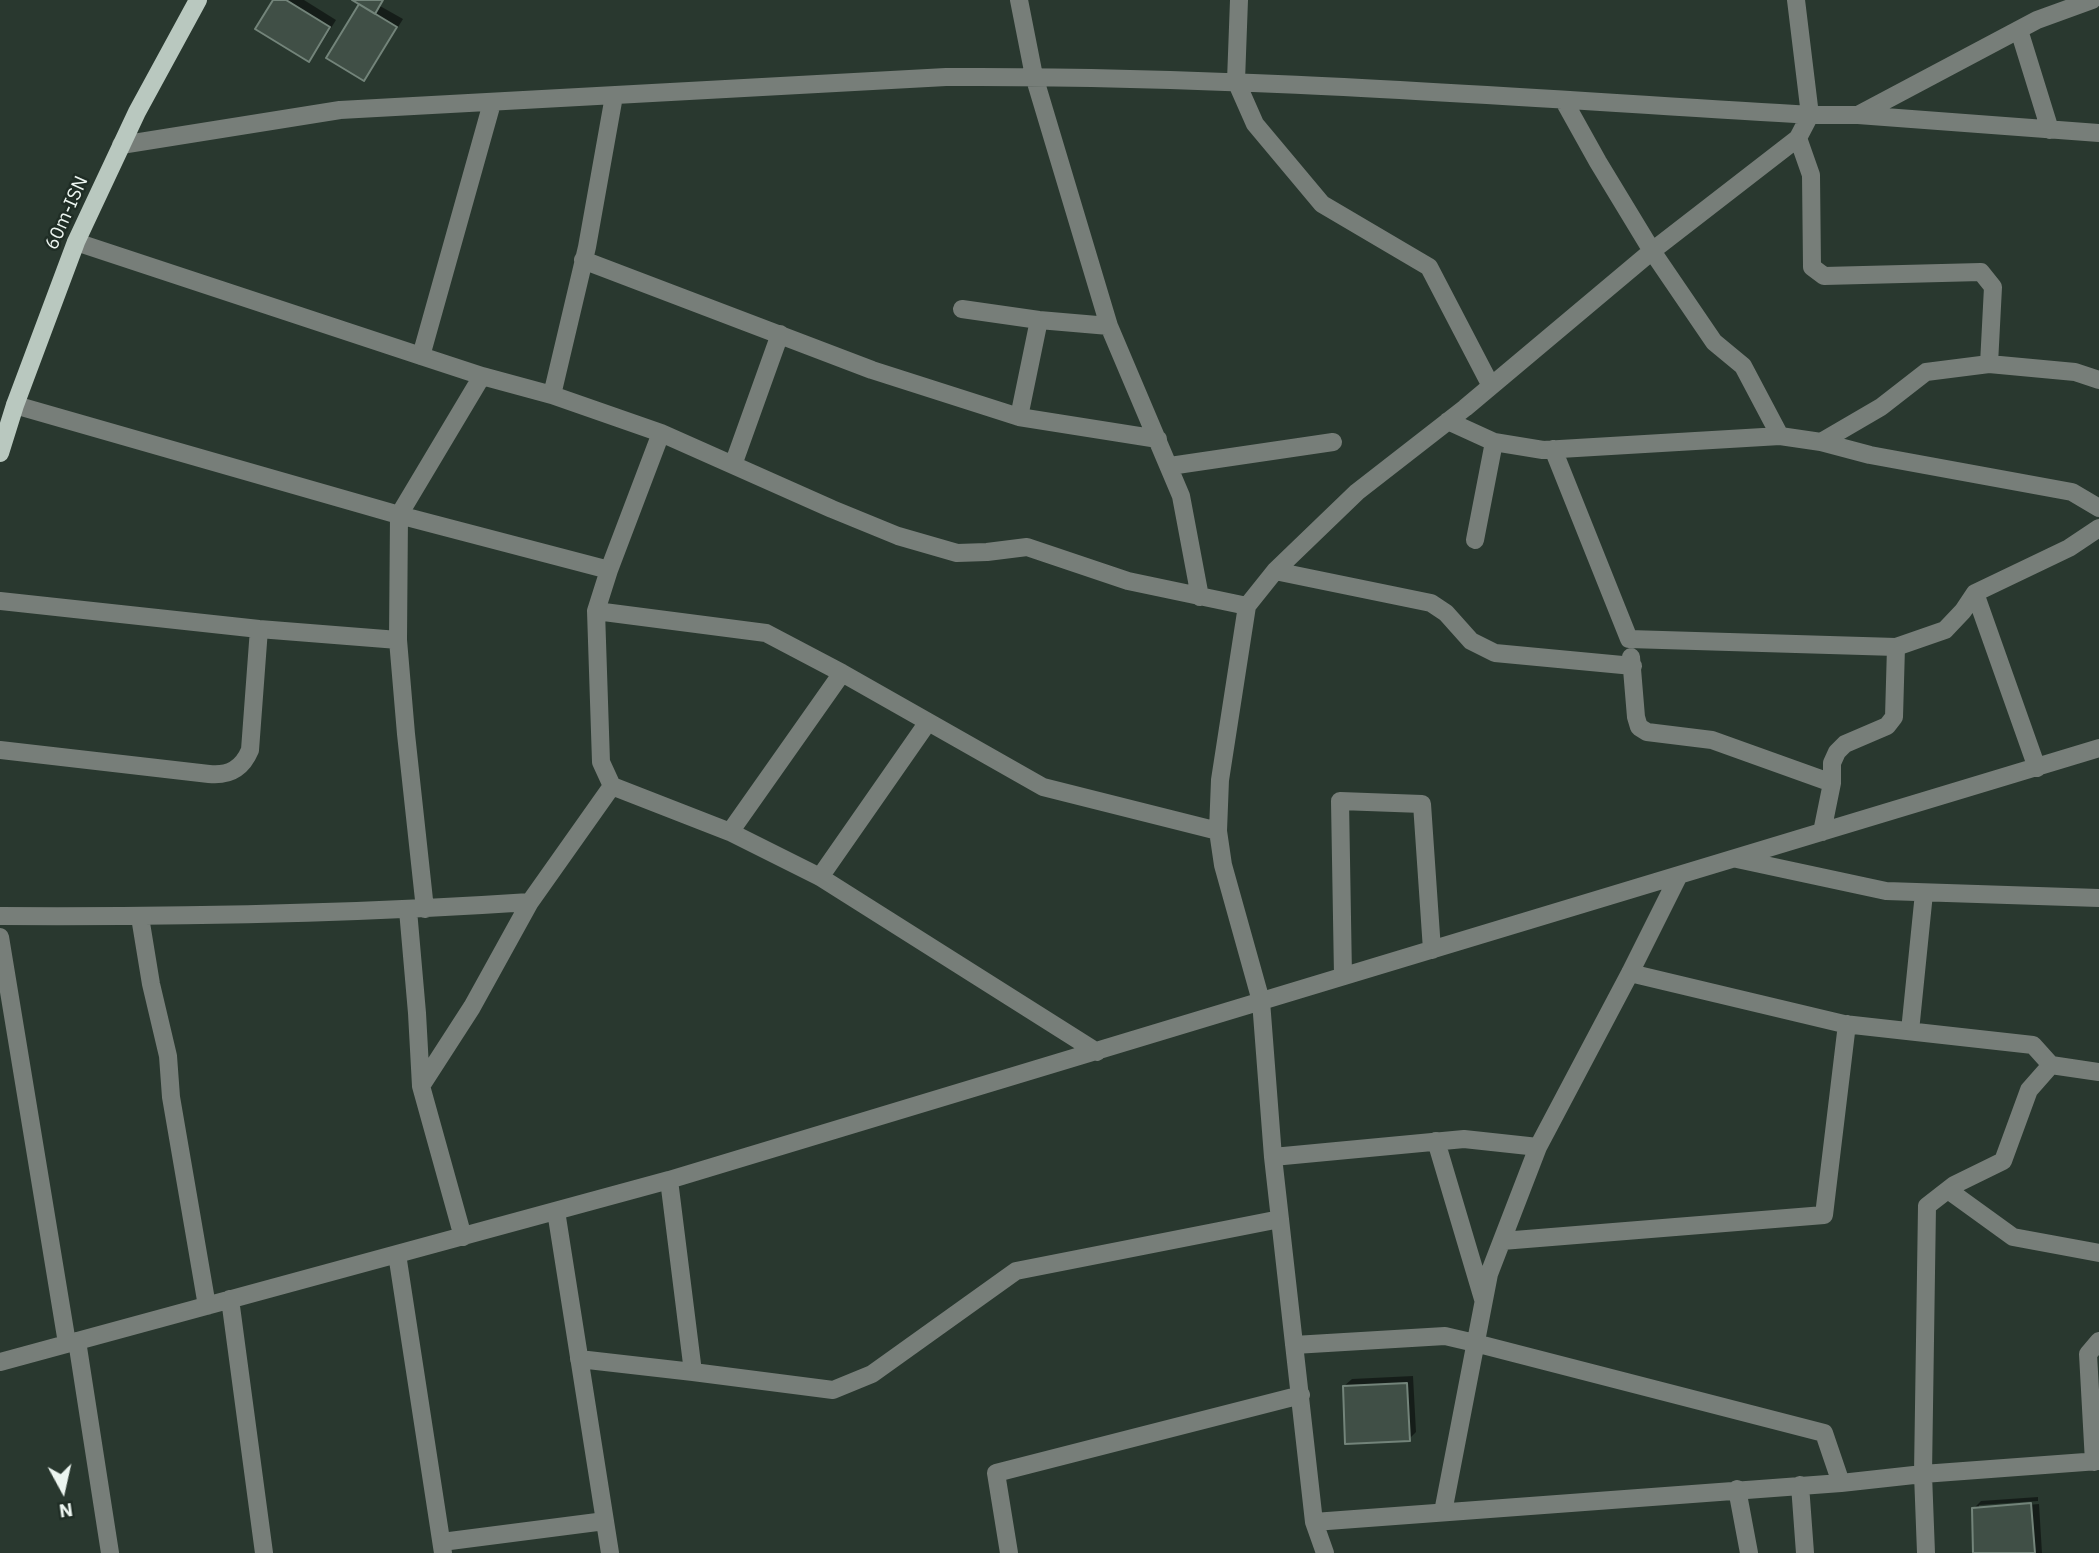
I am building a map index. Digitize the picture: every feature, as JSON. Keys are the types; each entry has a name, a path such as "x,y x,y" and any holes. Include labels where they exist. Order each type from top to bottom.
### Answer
{"main road":[{"name":"60m-ISN","path":"0,453 15,405 76,242 137,112 198,0"}],"street":[{"path":"1019,0 1034,76 1109,326 1181,496 1200,597"},
{"path":"1239,0 1236,81 1255,124 1322,204 1429,267 1491,386"},
{"path":"1325,1553 1314,1522 1273,1157 1261,1001 1223,864 1218,831 1220,780 1247,606 1275,571 1357,492 1491,386 1652,251 1798,138 1810,115 1796,0"},
{"path":"1858,115 2037,20 2092,0"},
{"path":"2019,30 2050,130"},
{"path":"121,145 340,110 946,77 1034,76 1236,81 1810,115 1858,115 2099,133"},
{"path":"552,394 583,260 614,96"},
{"path":"1564,101 1652,251 1714,342 1744,366 1780,436"},
{"path":"421,356 492,103"},
{"path":"1798,138 1811,176 1812,267 1824,276 1981,272 1993,287 1989,364"},
{"path":"76,242 482,376 552,394 661,433 898,537 957,554 1027,547 1128,581 1247,606"},
{"path":"583,260 872,370 1019,416 1158,439"},
{"path":"962,309 1109,326"},
{"path":"1019,416 1039,320"},
{"path":"733,465 780,334"},
{"path":"1821,442 1881,407 1926,372 1989,364 2074,372 2099,380"},
{"path":"463,1237 421,1086 416,909 398,640 400,514 482,376"},
{"path":"15,405 609,570"},
{"path":"1448,421 1494,442 1543,450 1780,436 1821,442 1870,456 2072,492 2099,508"},
{"path":"661,433 596,611 601,762 611,786 730,832 820,877 1097,1052"},
{"path":"1170,466 1333,442"},
{"path":"1475,540 1494,442"},
{"path":"1553,449 1629,639 1639,727 1647,732 1712,740 1832,783"},
{"path":"1629,639 1896,647 1945,630 1975,593 2069,548 2099,528"},
{"path":"1275,571 1431,603 1447,613 1471,641 1495,653 1633,666"},
{"path":"1975,593 2036,768"},
{"path":"0,601 259,629 398,640"},
{"path":"596,611 766,633 1043,787 1218,831"},
{"path":"0,750 219,775 230,773 246,760 250,750 259,629"},
{"path":"1822,832 1832,783 1832,763 1837,752 1845,744 1887,726 1894,717 1896,647"},
{"path":"730,832 842,673"},
{"path":"820,877 928,722"},
{"path":"0,1362 669,1180 2099,748"},
{"path":"421,1086 472,1007 530,902 611,786"},
{"path":"1343,976 1340,801 1422,804 1432,950"},
{"path":"1733,858 1886,891 2099,898"},
{"path":"1443,1511 1489,1274 1538,1147 1679,875"},
{"path":"1910,1031 1924,893"},
{"path":"0,916 140,917 416,909 530,902"},
{"path":"140,917 151,984 168,1056 170,1097 207,1306"},
{"path":"0,937 110,1553"},
{"path":"1630,973 1847,1024 2033,1045 2051,1065 2099,1072"},
{"path":"1502,1241 1824,1215 1847,1024"},
{"path":"1926,1553 1923,1474 1927,1206 1948,1190 2003,1161 2029,1090 2051,1065"},
{"path":"1273,1157 1464,1139 1538,1147"},
{"path":"1436,1141 1484,1300"},
{"path":"669,1180 693,1372"},
{"path":"1948,1190 2013,1237 2099,1252"},
{"path":"556,1211 610,1553"},
{"path":"579,1359 833,1390 872,1374 1016,1271 1280,1219"},
{"path":"397,1254 442,1547 605,1521"},
{"path":"230,1299 264,1553"},
{"path":"1294,1345 1446,1336 1475,1343 1824,1433 1841,1483"},
{"path":"1314,1522 2096,1462 2088,1354 2099,1341"},
{"path":"1009,1553 996,1473 1301,1395"},
{"path":"1800,1485 1805,1553"},
{"path":"1737,1489 1749,1553"}],"building":[{"path":"273,0 286,0 330,27 309,62 255,29"},
{"path":"352,0 383,0 375,14"},
{"path":"359,4 397,27 364,81 326,58"},
{"path":"1407,1383 1410,1441 1345,1444 1343,1386"},
{"path":"2031,1503 2035,1553 1973,1553 1972,1508"}]}
